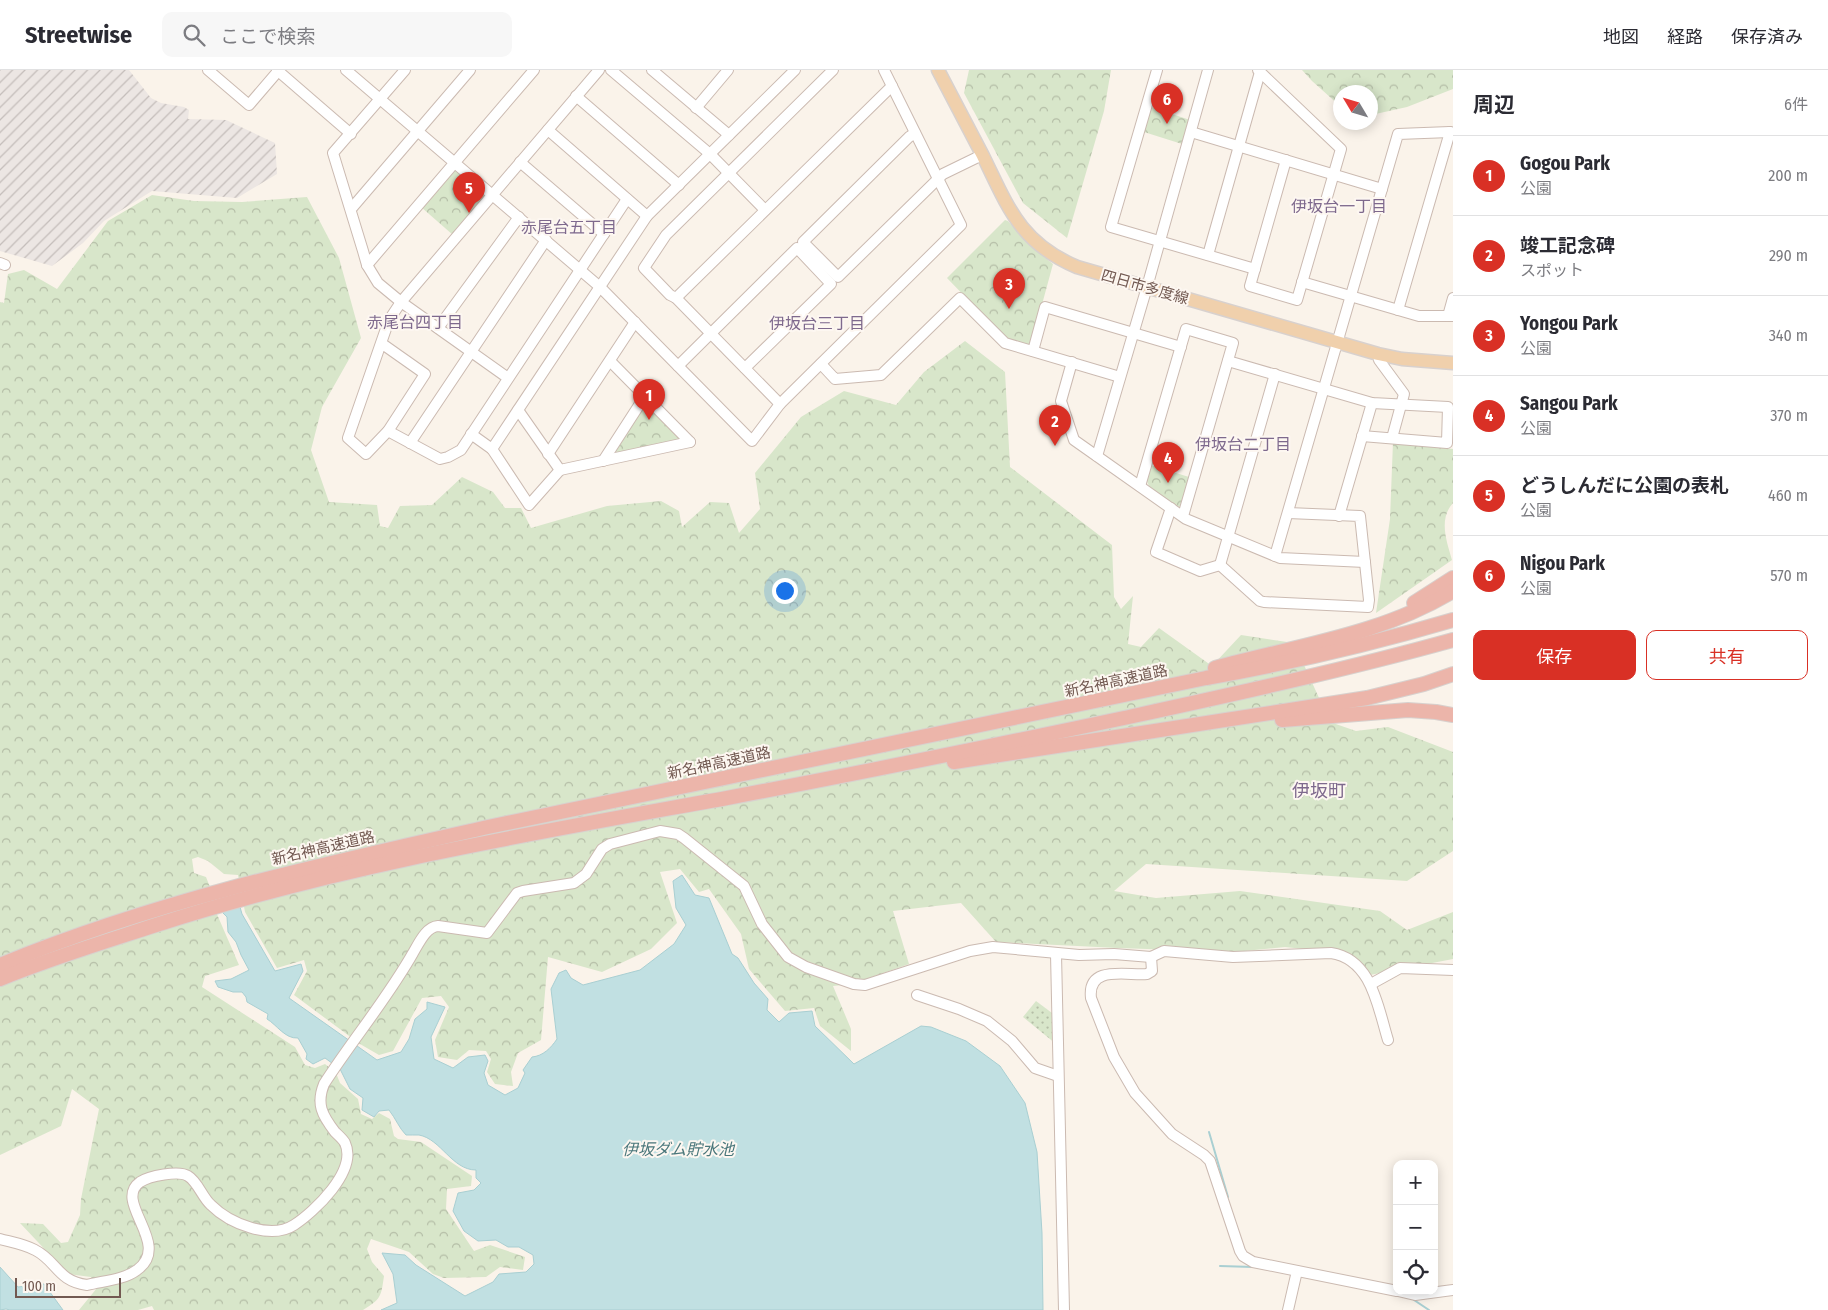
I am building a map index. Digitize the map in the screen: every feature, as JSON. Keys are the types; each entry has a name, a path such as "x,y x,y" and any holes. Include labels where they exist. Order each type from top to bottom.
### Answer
{"highway":[{"path":"1362,630 1390,617 1453,578"},
{"path":"1146,691 1217,668 1362,630 1407,615 1453,591"},
{"name":"新名神高速道路","path":"0,965 95,929 183,909 488,827 1339,651 1453,620"},
{"name":"新名神高速道路","path":"274,883 490,841 856,774 1241,692 1334,671 1453,640"},
{"path":"856,774 918,768 1367,698 1424,684 1453,674"},
{"path":"1147,733 1408,710 1422,710 1453,715"},
{"name":"新名神高速道路","path":"0,979 105,941 183,909"}],"main road":[{"name":"四日市多度線","path":"938,70 1011,213 1021,228 1038,245 1058,259 1077,267 1378,354 1402,359 1453,363"}],"street":[{"path":"208,70 249,105 278,70 351,134"},
{"path":"346,70 600,287 752,441 780,404 961,225 884,70"},
{"path":"405,70 333,153 368,265 378,283 401,302 508,378"},
{"path":"351,209 470,70"},
{"path":"368,265 534,70"},
{"path":"381,343 425,374 388,431 366,454 348,438 388,320 401,302 599,70"},
{"path":"611,70 710,154 765,210"},
{"path":"696,108 728,70"},
{"path":"492,449 647,216 795,70"},
{"path":"780,404 644,268 664,238 833,70"},
{"path":"1157,70 1111,227 1255,269"},
{"path":"1097,456 1208,70"},
{"path":"1208,255 1259,71 1341,149 1297,300 1250,286 1286,160"},
{"path":"658,72 696,108 729,135"},
{"path":"676,298 892,86"},
{"path":"576,96 679,185"},
{"path":"548,130 647,216"},
{"path":"1191,132 1382,188"},
{"path":"1275,556 1398,134 1451,132 1398,310"},
{"path":"915,133 803,242 838,277 942,174 982,155"},
{"path":"520,162 604,234"},
{"path":"388,431 440,459 460,450 627,199"},
{"path":"438,328 519,217"},
{"path":"410,443 546,240"},
{"path":"678,366 797,248 831,284 745,368"},
{"path":"1302,282 1419,316 1450,316 1453,298"},
{"path":"821,364 835,379 882,375 960,298 1005,343 1120,377"},
{"path":"1033,351 1045,307 1181,347"},
{"path":"548,454 635,322"},
{"path":"1140,486 1186,329 1233,343 1183,516"},
{"path":"1378,354 1379,360 1404,394 1392,438"},
{"path":"471,434 492,449 529,505 560,470 690,442 610,361"},
{"path":"1228,361 1372,403 1448,407 1447,443 1362,436"},
{"path":"1072,362 1061,401 1074,440 1171,508 1183,516 1280,558 1365,562"},
{"path":"1220,565 1275,374"},
{"path":"603,461 645,396"},
{"path":"1339,516 1372,403"},
{"path":"518,410 560,470"},
{"path":"1171,508 1156,552 1200,571 1220,565"},
{"path":"1220,565 1264,602 1368,607 1360,516 1288,513"},
{"path":"0,1239 36,1250 66,1279 80,1284 87,1285 130,1274 146,1261 149,1248 146,1234 134,1207 133,1189 138,1183 149,1177 181,1173 191,1179 211,1206 232,1219 262,1231 279,1231 291,1227 328,1194 340,1179 344,1170 347,1156 345,1144 332,1128 320,1107 322,1090 328,1078 391,990 422,938 433,926 487,933 517,893 574,883 586,874 605,846 660,831 678,834 744,886 762,924 788,958 806,967 854,984 866,985 970,951 993,947 1056,954 1114,954 1151,957 1164,951 1233,957 1331,953 1350,960 1371,984 1388,1040"},
{"path":"1056,954 1064,1310"},
{"path":"1151,957 1152,971 1148,974 1105,974 1098,978 1091,989 1091,998 1119,1068 1140,1099 1172,1134 1204,1155 1210,1162 1236,1241 1243,1256 1253,1262 1296,1274 1393,1290"},
{"path":"1371,984 1400,968 1453,970"},
{"path":"917,995 987,1021 1012,1041 1036,1068 1058,1076"},
{"path":"1288,1310 1296,1274"},
{"path":"1438,1292 1453,1290"}],"shaded area":[{"path":"0,70 129,70 151,98 161,103 184,107 189,110 188,119 226,120 275,143 277,174 237,198 152,191 104,221 83,243 52,266 0,251"}],"green space":[{"path":"969,70 1111,70 1104,111 1067,238 1023,203 964,93"},
{"path":"1302,70 1453,70 1453,89 1407,107 1378,113 1378,85 1333,85 1333,100"},
{"path":"1151,107 1190,120 1182,144 1144,132"},
{"path":"453,169 457,169 486,194 486,197 453,235 421,207"},
{"path":"152,195 194,201 242,202 307,197 339,258 361,338 322,407 311,450 329,502 377,505 380,526 388,528 400,506 432,505 462,477 493,492 505,508 521,508 531,528 607,506 661,501 679,511 682,527 710,502 729,503 739,533 760,509 755,473 801,417 844,391 896,405 924,372 965,341 1005,372 1010,467 1112,545 1114,597 1121,609 1133,596 1128,644 1141,647 1159,628 1212,666 1241,635 1294,643 1330,722 1356,731 1388,727 1453,752 1453,851 1407,881 1146,864 1114,891 1156,898 1240,891 1380,911 1407,930 1453,912 1453,959 1370,975 1332,952 1285,947 1235,952 996,942 961,903 893,911 909,964 852,984 833,986 851,1029 851,1051 820,1026 814,1008 785,1011 749,969 741,934 709,889 699,892 680,869 660,872 677,923 651,949 602,972 548,957 541,1040 518,1053 511,1072 513,1086 495,1084 487,1072 491,1059 486,1051 469,1050 457,1060 438,1057 435,1040 449,1007 441,996 422,998 393,1051 379,1055 360,1044 294,995 307,971 304,960 277,968 245,912 238,875 224,874 208,861 198,857 192,859 194,873 206,877 217,905 216,912 239,965 205,976 202,987 295,1047 305,1065 315,1068 325,1064 336,1073 340,1083 358,1099 361,1114 372,1119 379,1113 390,1119 394,1136 398,1139 421,1142 472,1176 471,1186 447,1189 446,1209 474,1251 490,1245 525,1257 523,1270 500,1267 486,1277 444,1278 433,1274 409,1252 371,1239 367,1249 372,1262 384,1276 379,1297 363,1310 154,1310 152,1306 138,1310 79,1310 97,1288 91,1277 68,1274 20,1223 43,1224 61,1243 68,1242 80,1215 81,1199 99,1109 72,1089 61,1126 0,1155 0,302 4,303 8,274 24,270 57,289 108,221"},
{"path":"1005,220 1028,244 1053,264 1031,345 1027,346 1006,339 947,278"},
{"path":"647,403 680,436 679,441 617,455 613,450 644,404"},
{"path":"1393,442 1453,449 1453,503 1448,509 1445,523 1446,538 1452,560 1376,613 1390,519"},
{"path":"1150,465 1191,479 1183,506 1177,507 1149,486 1146,479"},
{"path":"1036,1001 1056,1016 1056,1044 1023,1017"}],"water":[{"name":"伊坂ダム貯水池","path":"682,875 695,895 709,898 732,954 738,958 754,983 768,999 767,1010 779,1022 789,1013 812,1011 815,1026 854,1064 921,1026 931,1027 966,1041 1000,1066 1025,1103 1037,1152 1042,1233 1043,1310 381,1310 397,1303 393,1274 382,1253 405,1255 416,1265 465,1296 493,1282 499,1274 526,1272 534,1264 533,1255 519,1247 508,1247 496,1240 478,1241 464,1231 453,1211 458,1193 474,1190 481,1183 476,1178 476,1170 460,1165 427,1138 419,1135 406,1135 389,1110 379,1111 374,1117 362,1110 363,1098 350,1089 340,1069 325,1058 313,1064 306,1059 307,1054 298,1038 293,1038 281,1031 267,1019 268,1014 247,1002 242,992 233,992 218,987 215,981 231,979 249,970 236,942 228,932 227,917 220,910 238,900 242,914 275,971 301,964 303,971 289,998 377,1060 401,1052 409,1039 415,1019 427,1009 427,1002 445,1007 431,1037 434,1059 453,1068 468,1057 485,1055 488,1061 484,1073 488,1085 505,1095 518,1088 525,1073 523,1070 532,1057 546,1051 557,1039 551,989 559,973 566,970 571,978 583,985 640,970 674,944 686,925 676,908 673,881"},
{"path":"0,1267 18,1287 44,1284 63,1310 0,1310"}],"waterway":[{"path":"1209,1132 1228,1197"},
{"path":"1220,1266 1253,1267"},
{"path":"1414,1300 1429,1310"}],"place":[{"name":"Nigou Park","path":"1167,124"},
{"name":"どうしんだに公園の表札","path":"469,213"},
{"name":"Yongou Park","path":"1009,309"},
{"name":"Gogou Park","path":"649,420"},
{"name":"竣工記念碑","path":"1055,446"},
{"name":"Sangou Park","path":"1168,483"}],"district":[{"name":"伊坂台一丁目","path":"1339,206"},
{"name":"赤尾台五丁目","path":"569,227"},
{"name":"赤尾台四丁目","path":"415,322"},
{"name":"伊坂台三丁目","path":"817,323"},
{"name":"伊坂台二丁目","path":"1243,444"},
{"name":"伊坂町","path":"1319,791"}]}
